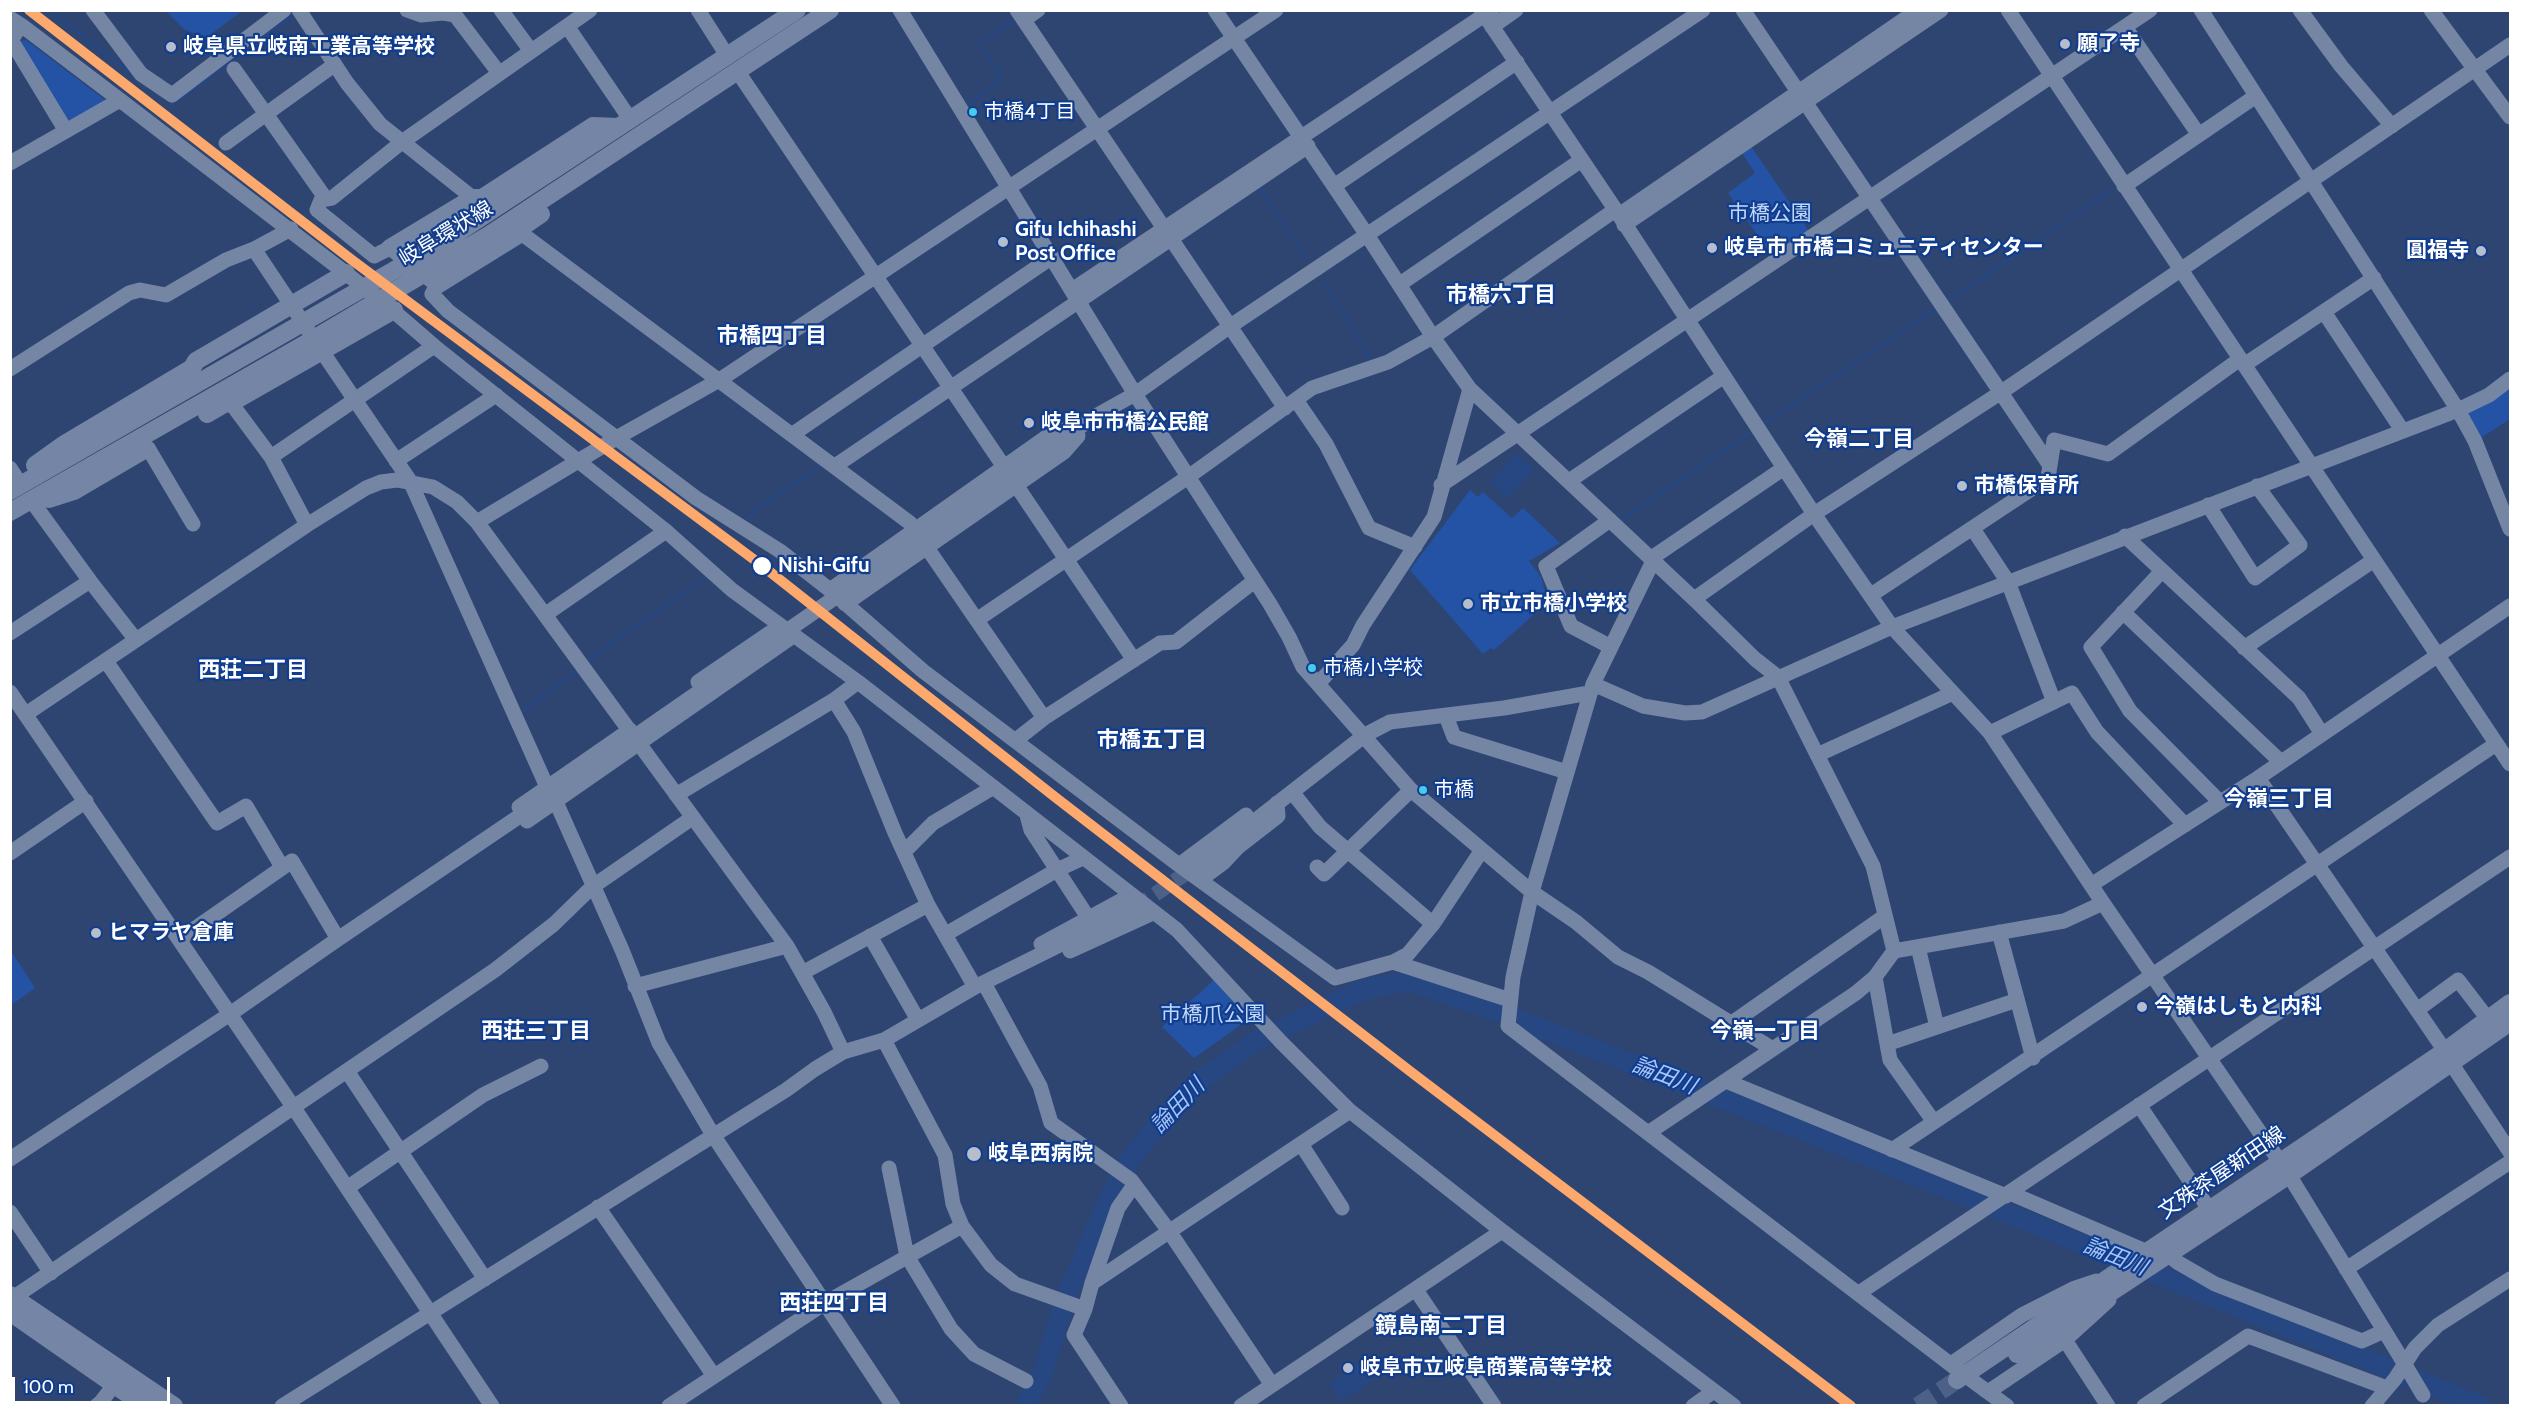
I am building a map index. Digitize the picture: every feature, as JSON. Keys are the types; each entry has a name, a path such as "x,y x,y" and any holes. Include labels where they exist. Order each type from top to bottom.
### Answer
{"main road":[{"name":"岐阜環状線","path":"10,513 305,344 489,235 629,144 733,64 797,10"},
{"name":"岐阜環状線","path":"20,485 445,241 624,123 830,10"},
{"path":"390,248 473,198 482,198 593,126 624,123"},
{"path":"437,285 521,233 525,225 619,162 627,155 629,144"},
{"path":"20,485 34,465 45,457 347,274"},
{"path":"35,498 49,499 74,491 392,309"},
{"name":"文殊茶屋新田線","path":"2448,1057 2488,1019 2511,1003"},
{"name":"文殊茶屋新田線","path":"1957,1374 2120,1278 2448,1057 2511,1022"},
{"name":"文殊茶屋新田線","path":"2153,1255 2209,1209 2284,1168"},
{"path":"11,1301 114,1384 145,1406"},
{"path":"11,1301 174,1406"}],"street":[{"path":"93,10 141,74 172,95 284,10"},
{"path":"299,10 334,65 380,124 473,198"},
{"path":"407,10 421,15 443,13 455,15 499,73"},
{"path":"590,10 402,142 332,198 321,200 317,210 374,256 390,248 437,285 432,294 448,311 696,498 767,542 830,590 922,671 1179,865 1198,873 1335,978 1393,962 1408,954 1433,924 1482,850"},
{"path":"698,10 1004,467"},
{"path":"900,10 1135,394 1289,637 1303,667 1411,790 1532,892 1576,922 1618,957 1648,972 1771,1048"},
{"path":"1038,10 1019,13 1229,327 1326,444 1369,528 1414,547"},
{"path":"1215,10 1470,389 1755,659 1778,677 1873,866 1894,951"},
{"path":"477,522 618,437 721,379 1276,10"},
{"path":"834,466 1076,296 1487,16 1516,10"},
{"path":"10,1159 475,848 1094,417 1135,394 1229,327 1703,10"},
{"path":"1743,10 2049,464"},
{"path":"1802,98 1918,10"},
{"path":"978,620 1188,477 1312,388 1388,362 1433,337 1941,10"},
{"path":"2008,10 2179,270 2511,764"},
{"path":"1441,485 2150,10"},
{"path":"2201,10 2458,410 2475,441 2511,529"},
{"path":"2300,10 2341,66 2392,126"},
{"path":"2431,10 2511,117"},
{"path":"501,11 531,51"},
{"path":"1487,16 1814,514 1892,627 1990,733 2284,1168 2426,1400"},
{"path":"66,132 11,40 16,21 291,229 392,309 434,346 666,531 724,583 858,682 1083,858 1134,901 1177,930 1281,1042 1350,1111 1503,1231 1734,1406"},
{"path":"567,26 624,123"},
{"path":"2125,27 2199,135"},
{"path":"1694,599 1814,514 2000,393 2511,45"},
{"path":"1334,186 1516,62"},
{"path":"226,143 334,65"},
{"path":"234,69 326,199"},
{"path":"2124,186 2256,96"},
{"path":"11,160 66,132 120,100"},
{"path":"1400,284 1580,160"},
{"path":"10,369 129,293 140,290 166,295 226,260 254,249 291,229"},
{"path":"521,233 721,379 910,523 928,546 1044,718"},
{"path":"254,249 410,481 547,787"},
{"path":"793,434 1052,257"},
{"path":"1871,595 2048,478 2054,440 2108,454 2242,362 2324,312 2374,278"},
{"path":"2324,312 2402,430"},
{"path":"271,457 434,346"},
{"path":"1569,481 1724,376"},
{"path":"1277,803 1365,735 1390,722 1446,716 1591,688 1643,706 1685,713 1702,711 1892,627 2458,410 2489,395 2511,380"},
{"path":"1318,684 1353,645 1363,625 1434,517 1441,485 1470,389"},
{"path":"396,461 496,395"},
{"path":"231,403 271,457 307,525"},
{"path":"830,590 1048,436 1094,417"},
{"path":"845,604 1064,452 1094,417"},
{"path":"148,448 193,524"},
{"path":"10,468 20,485"},
{"path":"1784,468 1656,555 1653,560 1591,688 1532,892 1513,977 1508,1026 1859,1293 1957,1374 1987,1391 2007,1406"},
{"path":"26,714 307,525 366,488 389,481 410,481 433,487 457,502 477,522 787,946 824,1012 843,1052"},
{"path":"1016,485 1134,660"},
{"path":"2208,504 2255,578 2300,545 2257,486"},
{"path":"35,498 90,581 136,640"},
{"path":"1610,520 1546,566 1571,626 1611,647"},
{"path":"1973,529 2008,582 2054,702"},
{"path":"546,614 666,531"},
{"path":"2125,536 2299,698 2322,734"},
{"path":"2244,648 2374,560"},
{"path":"2162,571 2091,647 2130,711 2220,802"},
{"path":"10,633 90,581"},
{"path":"1016,740 1044,718 1160,643 1176,642 1253,582"},
{"path":"2091,885 2258,778 2511,606"},
{"path":"2123,612 2281,762"},
{"path":"698,682 780,626"},
{"path":"475,848 536,817 793,636"},
{"path":"106,661 217,823 246,806 282,867"},
{"path":"676,795 834,700 858,682"},
{"path":"10,692 180,939 492,1406"},
{"path":"1816,755 1953,693"},
{"path":"1990,733 2072,693 2097,732 2185,825"},
{"path":"834,700 854,732 928,905 980,985 1040,1086 1052,1123 1133,1182 1169,1231 1272,1385"},
{"path":"1446,716 1454,737 1567,772"},
{"path":"475,848 523,803 630,730"},
{"path":"1892,1150 2033,1058 2496,744"},
{"path":"2258,778 2511,1152"},
{"path":"904,852 933,823 992,788"},
{"path":"1317,867 1324,874 1411,790"},
{"path":"1292,792 1320,827 1433,924"},
{"path":"1179,865 1267,800 1277,803"},
{"path":"10,853 86,801"},
{"path":"556,802 622,950 659,1043 713,1135 893,1406"},
{"path":"1198,873 1223,864 1238,847 1278,816 1277,803"},
{"path":"1027,815 1031,830 1089,919"},
{"path":"11,1301 495,970 554,924 592,887 692,818"},
{"path":"1859,1293 2511,857"},
{"path":"946,934 1057,870 1083,858"},
{"path":"180,939 292,861 338,939"},
{"path":"1134,901 1089,919 1036,946 1034,956 1038,965 1125,928 1153,913"},
{"path":"282,1406 843,1052 884,1040 1134,901"},
{"path":"1648,1133 1771,1048 1856,993 1875,976 1894,951 2064,921 2103,903"},
{"path":"802,973 928,905"},
{"path":"1732,1023 1885,916"},
{"path":"1999,932 2033,1058"},
{"path":"870,936 918,1020"},
{"path":"635,986 787,946"},
{"path":"1918,947 1937,1027"},
{"path":"1393,962 1510,1000"},
{"path":"1875,976 1890,1060 1934,1122"},
{"path":"2417,1010 2458,980 2488,1019"},
{"path":"1887,1044 2017,1000"},
{"path":"884,1040 945,1155 953,1204 962,1226 991,1265 1015,1284 1082,1308"},
{"path":"347,1188 483,1095 541,1066"},
{"path":"347,1071 485,1279"},
{"path":"1723,1083 2008,1195 2153,1255 2177,1262 2215,1284 2362,1341 2384,1331"},
{"path":"2139,1105 2209,1209"},
{"path":"1092,1283 1350,1111"},
{"path":"1300,1144 1342,1208"},
{"path":"2346,1269 2511,1162"},
{"path":"889,1168 907,1256 951,1329 974,1354 1026,1380"},
{"path":"1121,1406 1074,1335 1118,1208 1133,1182"},
{"path":"598,1207 714,1376"},
{"path":"10,1212 51,1273"},
{"path":"669,1406 825,1303 962,1226"},
{"path":"1241,1406 1503,1231"},
{"path":"1957,1374 2022,1315 2075,1288 2120,1278"},
{"path":"1987,1391 2065,1340 2103,1306 2120,1278"},
{"path":"2372,1406 2415,1348 2438,1325 2511,1279"},
{"path":"1416,1290 1494,1406"},
{"path":"2144,1406 2248,1336 2387,1388"},
{"path":"2065,1340 2108,1406"},
{"path":"100,1404 114,1384"},
{"path":"1693,1406 1714,1391"}],"green space":[{"path":"166,11 242,11 207,37 185,30"},
{"path":"26,40 105,100 105,104 69,125 18,46 21,41"},
{"name":"市橋公園","path":"1750,145 1811,234 1775,260 1728,193 1755,173 1741,151"},
{"path":"2510,386 2510,419 2479,439 2463,410"},
{"path":"1470,490 1478,497 1483,492 1512,518 1523,508 1560,543 1529,561 1541,577 1548,602 1494,650 1491,648 1483,654 1410,570"},
{"path":"11,951 35,988 10,1005"},
{"name":"市橋爪公園","path":"1214,980 1249,1019 1194,1058 1162,1027"}],"shaded area":[{"path":"1517,453 1534,469 1508,499 1490,483"},
{"path":"1361,1362 1373,1380 1341,1401 1329,1383"}],"waterway":[{"path":"50,10 134,76"},
{"path":"168,101 173,104 295,14"},
{"path":"968,104 999,82 996,77 1001,74 979,44 1018,18"},
{"path":"1258,186 1307,259"},
{"path":"1946,302 2110,191"},
{"path":"1323,283 1354,329 1371,362"},
{"path":"1764,423 1936,308"},
{"path":"909,407 935,390"},
{"path":"869,434 901,412"},
{"path":"1621,520 1753,431"},
{"path":"748,520 757,508 821,466"},
{"path":"587,663 601,650 705,578"},
{"path":"521,712 578,671"},
{"name":"論田川","path":"1025,1406 1043,1373 1065,1299 1112,1192 1128,1162 1158,1125 1201,1080 1256,1041 1362,990 1409,981 1494,1010 1825,1139 2481,1406"}],"tunnel":[{"path":"1136,907 1197,866"},
{"path":"1918,1406 1957,1380"}],"transit line":[{"path":"29,10 352,260 760,564 1055,797 1415,1075 1851,1406"}],"place":[{"name":"願了寺","path":"2065,44"},
{"name":"岐阜県立岐南工業高等学校","path":"171,47"},
{"name":"市橋4丁目","path":"973,112"},
{"name":"Gifu Ichihashi Post Office","path":"1003,242"},
{"name":"岐阜市 市橋コミュニティセンター","path":"1712,248"},
{"name":"圓福寺","path":"2481,251"},
{"name":"岐阜市市橋公民館","path":"1029,423"},
{"name":"市橋保育所","path":"1962,486"},
{"name":"Nishi-Gifu","path":"762,566"},
{"name":"市立市橋小学校","path":"1468,604"},
{"name":"市橋小学校","path":"1312,668"},
{"name":"市橋","path":"1423,790"},
{"name":"ヒマラヤ倉庫","path":"96,933"},
{"name":"今嶺はしもと内科","path":"2142,1007"},
{"name":"岐阜西病院","path":"974,1154"},
{"name":"岐阜市立岐阜商業高等学校","path":"1348,1368"}],"district":[{"name":"市橋六丁目","path":"1501,296"},
{"name":"市橋四丁目","path":"772,337"},
{"name":"今嶺二丁目","path":"1859,440"},
{"name":"西荘二丁目","path":"253,671"},
{"name":"市橋五丁目","path":"1152,741"},
{"name":"今嶺三丁目","path":"2279,800"},
{"name":"西荘三丁目","path":"536,1032"},
{"name":"今嶺一丁目","path":"1765,1032"},
{"name":"西荘四丁目","path":"834,1304"},
{"name":"鏡島南二丁目","path":"1441,1327"}]}
